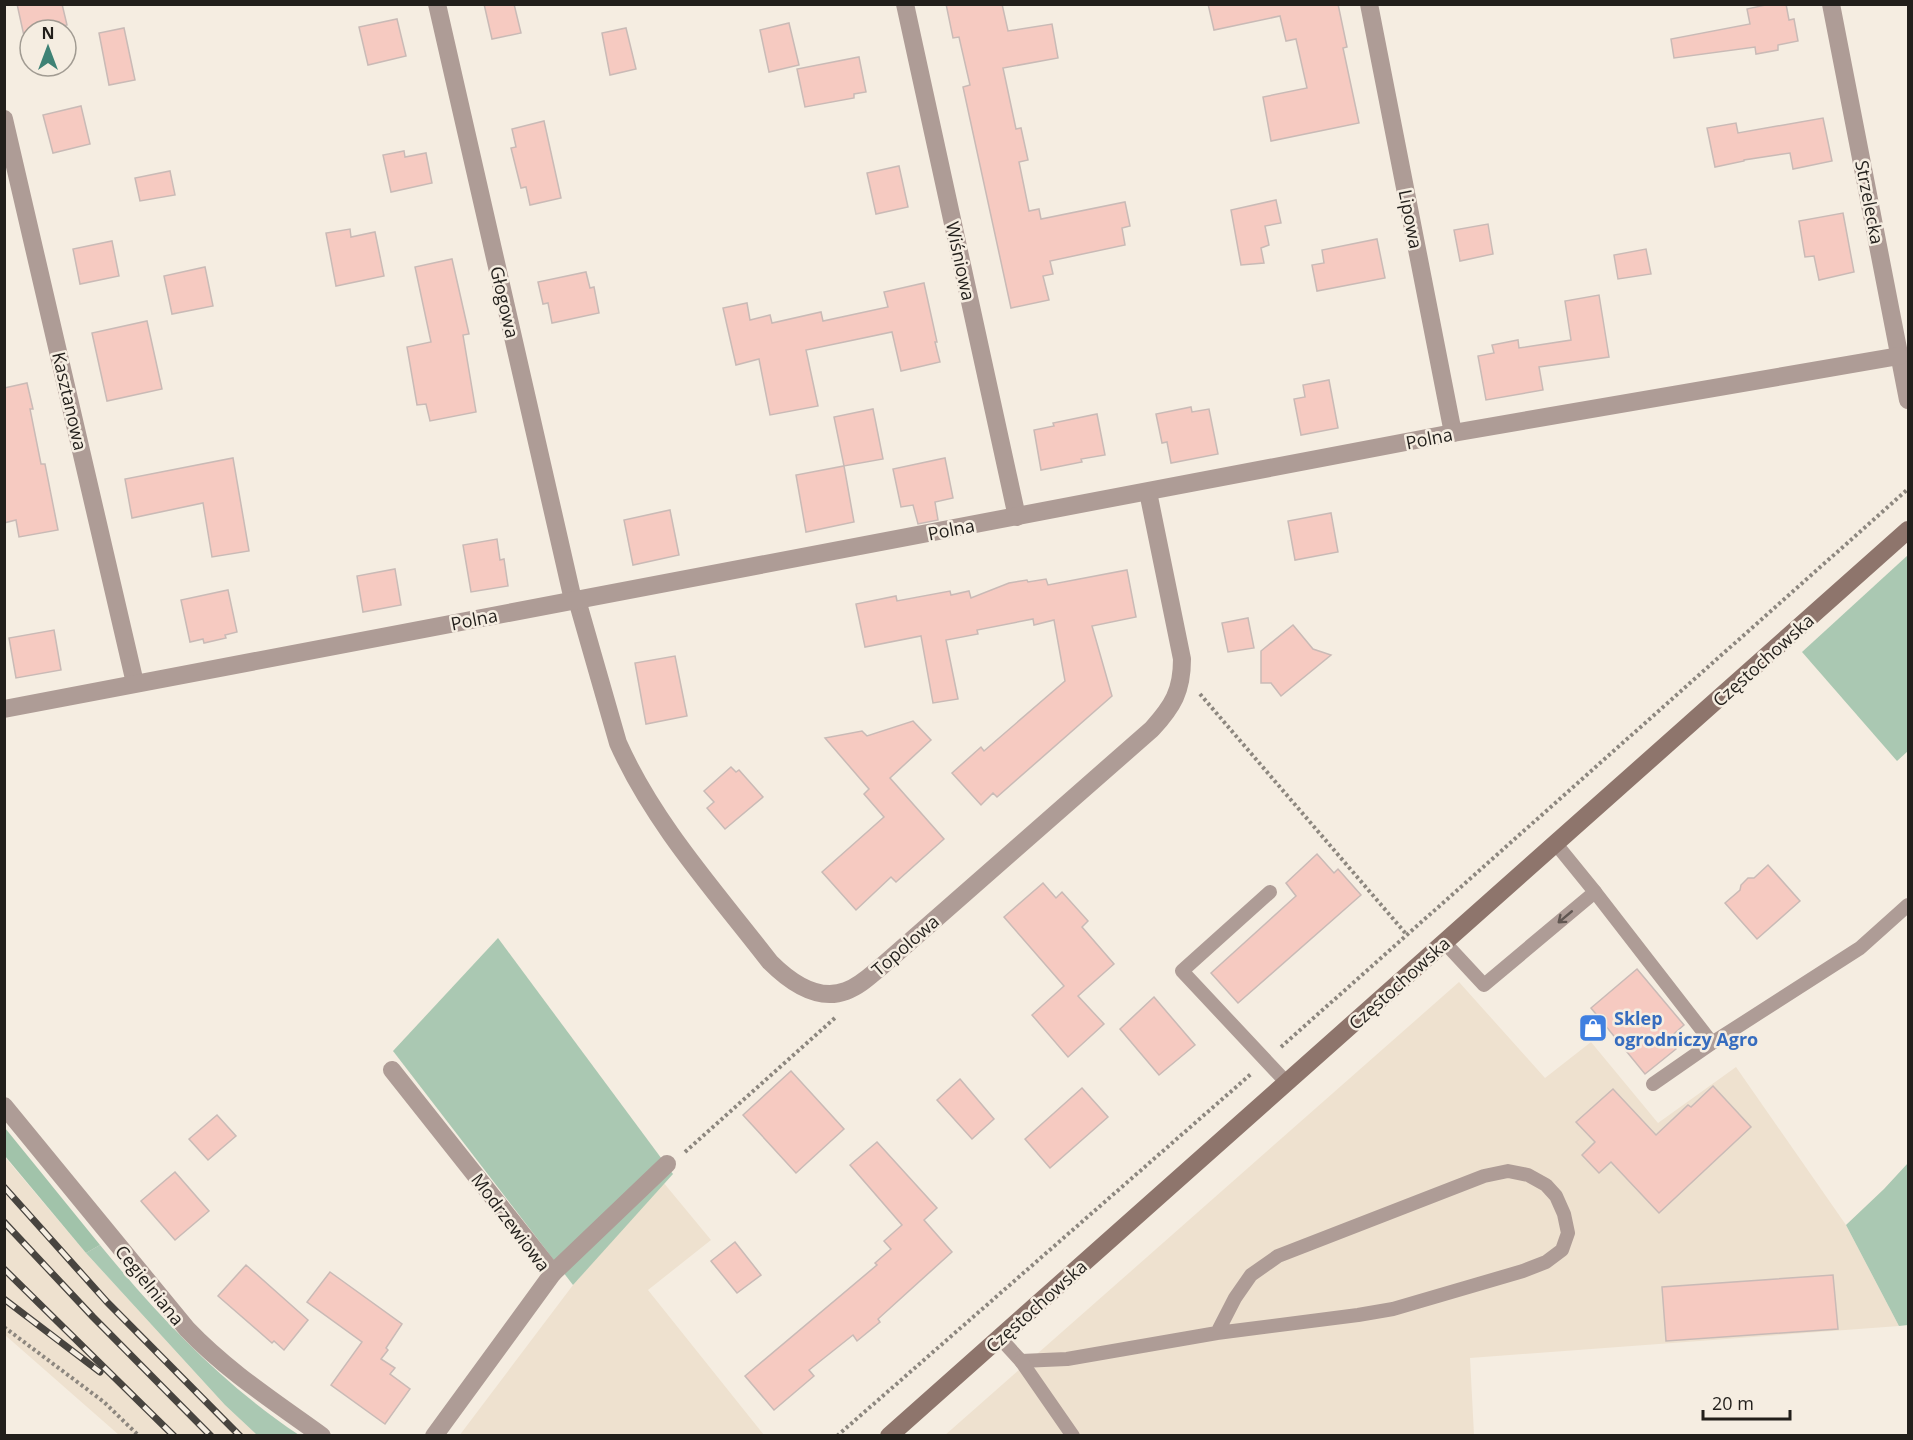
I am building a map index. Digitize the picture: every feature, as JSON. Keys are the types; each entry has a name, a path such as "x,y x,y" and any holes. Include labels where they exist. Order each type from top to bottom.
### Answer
{"main road":[{"name":"Częstochowska","path":"890,1436 1908,530"}],"street":[{"name":"Głogowa","path":"437,4 575,600"},
{"name":"Wiśniowa","path":"905,4 1017,517"},
{"name":"Lipowa","path":"1369,4 1453,433"},
{"name":"Strzelecka","path":"1831,4 1908,400"},
{"name":"Kasztanowa","path":"4,119 135,683"},
{"name":"Polna","path":"4,709 1453,433 1899,356"},
{"name":"Topolowa","path":"845,992 882,966 1152,729 1174,701 1182,677 1179,642 1148,492"},
{"path":"575,600 618,743 627,764 660,820 778,970 789,980 813,992 825,994 845,992"},
{"name":"Modrzewiowa","path":"392,1070 553,1273 434,1436"},
{"name":"Cegielniana","path":"4,1106 187,1329 206,1349 242,1379 322,1436"},
{"path":"553,1273 667,1164"}],"lane":[{"path":"1557,844 1712,1043"},
{"path":"1270,892 1182,971 1287,1083"},
{"path":"1445,943 1484,985 1595,892"},
{"path":"1653,1084 1712,1043 1860,948 1908,904"},
{"path":"1021,1361 1067,1359 1217,1333 1358,1316 1393,1309 1546,1262 1562,1250 1568,1233 1564,1214 1556,1196 1546,1185 1528,1175 1508,1171 1484,1176 1278,1256 1251,1275 1235,1298 1217,1333"},
{"path":"1000,1338 1021,1361 1073,1436"}],"path":[{"path":"1279,1048 1908,489"},
{"path":"1182,677 1203,698 1407,935"},
{"path":"667,1164 689,1149 842,1011 845,992"},
{"path":"837,1436 1254,1071"},
{"path":"4,1327 104,1402 138,1436"}],"shaded area":[{"path":"1459,982 1545,1078 1591,1042 1658,1123 1736,1067 1846,1225 1899,1326 1470,1358 1474,1435 944,1436"},
{"path":"4,1156 86,1253 225,1405 257,1435 119,1435 5,1335"},
{"path":"663,1182 711,1240 648,1290 764,1435 459,1436 573,1285"}],"green space":[{"path":"1908,555 1908,751 1897,761 1802,652"},
{"path":"498,938 673,1174 573,1285 393,1051"},
{"path":"4,1128 100,1245 86,1253 5,1156"},
{"path":"1908,1163 1908,1325 1899,1326 1846,1225"},
{"path":"100,1245 192,1348 243,1394 299,1435 257,1435 225,1405 86,1253"}],"building":[{"path":"17,4 62,4 65,18 20,18"},
{"path":"484,4 514,4 521,33 492,39"},
{"path":"946,4 1002,4 1008,31 1052,24 1058,58 1003,68 1016,129 1021,128 1028,160 1019,162 1029,211 1039,209 1041,219 1125,202 1130,226 1122,228 1125,245 1050,261 1053,274 1043,276 1049,300 1011,308 963,87 970,85 959,37 953,38"},
{"path":"1208,4 1338,4 1347,47 1343,48 1359,123 1271,141 1263,97 1307,88 1296,39 1286,41 1280,16 1214,30"},
{"path":"1770,4 1786,4 1789,20 1794,19 1798,41 1778,45 1778,50 1756,54 1755,47 1674,58 1671,39 1750,24 1747,9"},
{"path":"397,19 406,56 368,65 359,27"},
{"path":"789,23 799,65 769,72 760,30"},
{"path":"124,28 135,80 109,85 99,33"},
{"path":"626,28 636,69 610,75 602,33"},
{"path":"859,57 866,92 854,94 854,98 805,107 797,69"},
{"path":"81,106 90,144 53,153 43,115"},
{"path":"1823,118 1832,161 1793,169 1790,153 1715,167 1707,128 1736,123 1738,133"},
{"path":"544,121 561,198 530,205 526,187 521,188 511,148 516,147 512,129"},
{"path":"404,151 405,157 426,153 432,183 391,192 383,155"},
{"path":"899,166 908,207 876,214 867,173"},
{"path":"170,171 175,195 140,201 135,178"},
{"path":"1276,200 1281,223 1265,226 1269,245 1261,248 1264,263 1241,265 1231,210"},
{"path":"1843,213 1854,272 1819,280 1814,256 1805,257 1799,221"},
{"path":"1488,224 1493,254 1460,261 1454,230"},
{"path":"350,229 351,237 375,232 384,276 336,286 326,233"},
{"path":"1377,239 1385,278 1317,291 1312,265 1324,263 1322,250"},
{"path":"112,241 119,276 80,284 73,249"},
{"path":"1646,249 1651,274 1618,279 1614,255"},
{"path":"452,259 469,334 463,335 476,412 430,421 426,404 417,405 407,347 431,342 415,267"},
{"path":"205,267 213,306 172,314 164,276"},
{"path":"586,272 590,288 594,287 599,313 552,323 548,303 543,304 538,282"},
{"path":"924,283 940,362 901,371 892,332 806,350 818,406 770,415 759,359 736,365 723,308 747,303 750,320 770,315 772,323 821,312 823,321 888,307 884,292"},
{"path":"1599,295 1609,357 1539,367 1543,390 1486,400 1478,356 1494,353 1492,345 1518,340 1519,348 1571,340 1565,301"},
{"path":"147,321 162,389 107,401 92,333"},
{"path":"1329,380 1338,428 1301,435 1294,399 1305,397 1303,385"},
{"path":"27,383 41,464 45,464 58,530 19,537 16,520 4,523 4,388"},
{"path":"1191,407 1192,412 1209,409 1218,454 1171,463 1167,442 1162,443 1156,414"},
{"path":"873,409 883,459 844,466 834,417"},
{"path":"1097,414 1105,455 1041,470 1034,430 1054,426 1053,423"},
{"path":"233,458 249,551 212,557 203,503 132,518 125,479"},
{"path":"945,458 953,498 935,502 938,520 918,524 913,505 901,507 893,469"},
{"path":"844,466 854,522 806,532 796,475"},
{"path":"670,510 679,555 633,565 624,520"},
{"path":"1331,513 1338,552 1295,560 1288,521"},
{"path":"497,539 500,560 504,559 508,586 471,592 463,545"},
{"path":"395,569 401,605 363,612 357,576"},
{"path":"1127,570 1136,617 1092,626 1112,696 997,797 993,793 981,805 952,773 981,747 984,751 1065,681 1054,620 1034,625 1033,619 977,630 978,634 946,640 958,699 933,703 921,636 865,647 856,604 896,596 897,601 950,591 951,595 969,591 971,598 1009,583 1046,579 1048,585"},
{"path":"228,590 237,632 225,635 226,638 204,643 203,639 190,642 181,600"},
{"path":"1248,618 1254,648 1228,652 1222,623"},
{"path":"1293,625 1313,649 1331,655 1281,696 1271,683 1261,683 1261,651"},
{"path":"54,630 61,670 16,678 9,638"},
{"path":"675,656 687,716 646,724 635,663"},
{"path":"913,721 931,740 890,778 944,839 896,882 891,877 856,910 822,872 884,817 864,794 869,789 825,738 862,731 867,736"},
{"path":"731,767 736,772 739,770 763,797 725,829 707,808 714,802 704,791"},
{"path":"1317,854 1334,873 1338,869 1361,895 1238,1003 1211,973 1296,896 1286,883"},
{"path":"1768,865 1800,901 1757,939 1725,903 1740,890 1741,885 1748,878 1754,878"},
{"path":"1043,883 1056,898 1062,892 1088,921 1082,927 1114,964 1078,996 1104,1024 1068,1057 1032,1015 1064,986 1004,917"},
{"path":"1637,969 1684,1025 1668,1039 1676,1049 1645,1074 1591,1008"},
{"path":"1154,997 1195,1045 1159,1075 1120,1029"},
{"path":"791,1071 844,1129 796,1173 743,1115"},
{"path":"960,1079 994,1119 972,1139 937,1100"},
{"path":"1713,1086 1751,1127 1659,1213 1611,1162 1599,1173 1582,1155 1595,1142 1576,1122 1613,1089 1656,1135 1688,1105 1691,1107"},
{"path":"1082,1088 1108,1117 1050,1168 1025,1139"},
{"path":"217,1115 236,1136 208,1160 189,1139"},
{"path":"877,1142 937,1208 924,1220 952,1252 878,1319 880,1322 857,1341 853,1335 809,1370 814,1376 774,1410 745,1376 877,1265 875,1263 891,1249 884,1241 902,1225 850,1165"},
{"path":"175,1172 209,1211 175,1240 141,1201"},
{"path":"735,1242 761,1275 737,1293 711,1261"},
{"path":"246,1265 308,1320 284,1350 274,1341 272,1343 218,1296"},
{"path":"330,1272 402,1324 381,1359 395,1368 390,1374 410,1389 385,1424 331,1385 362,1342 307,1302"},
{"path":"1833,1275 1838,1329 1666,1341 1662,1287"}],"railway":[{"path":"4,1187 107,1302 240,1436"},
{"path":"4,1222 93,1317 211,1436"},
{"path":"4,1269 174,1436"},
{"path":"4,1299 100,1372"}],"place":[{"name":"Sklep ogrodniczy Agro","path":"1593,1028"}]}
